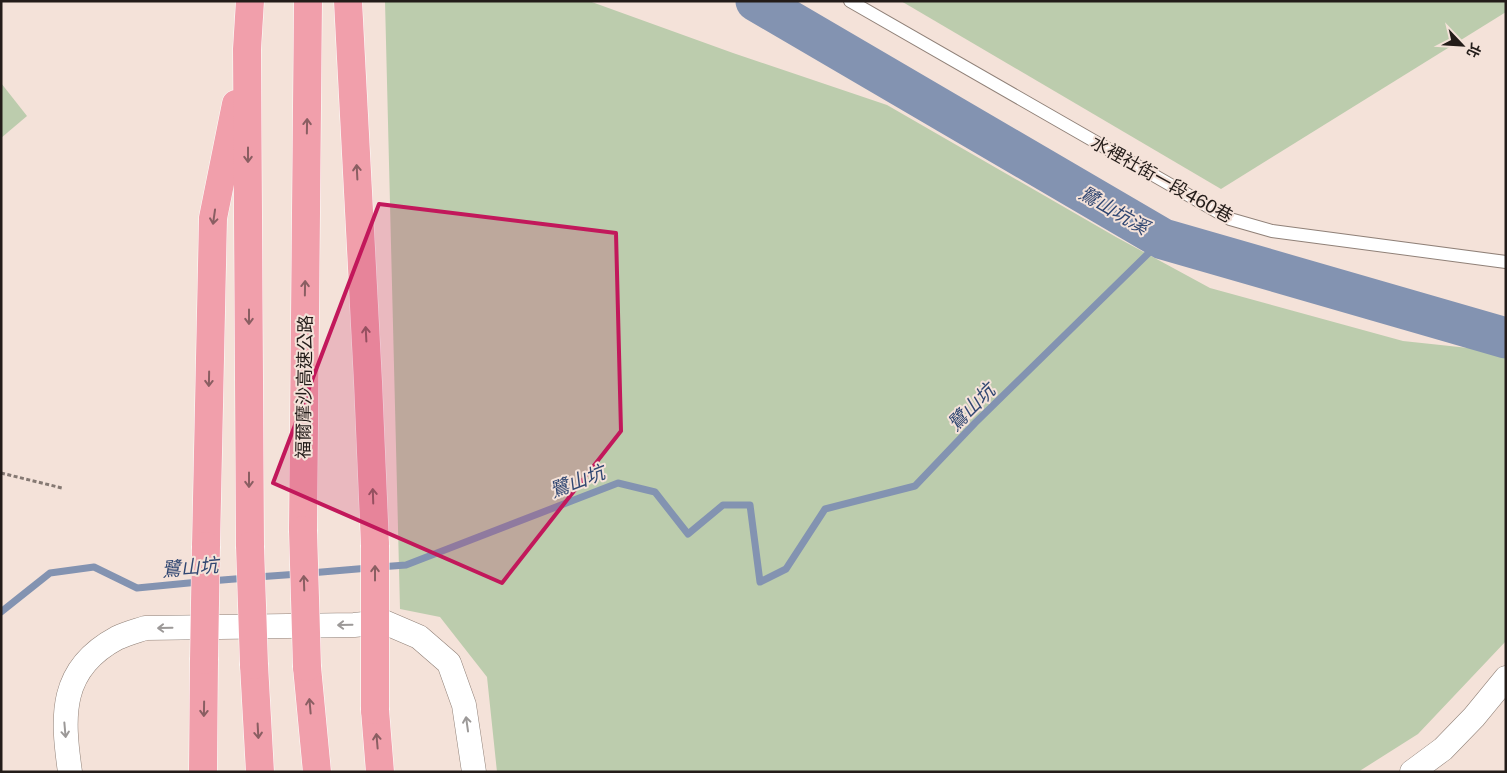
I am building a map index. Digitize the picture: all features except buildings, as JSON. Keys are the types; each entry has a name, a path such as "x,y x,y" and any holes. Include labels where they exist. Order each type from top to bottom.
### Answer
{"highway":[{"path":"250,1 248,49 250,536 260,772"},
{"path":"348,1 375,545 375,710 380,772"},
{"name":"福爾摩沙高速公路","path":"308,4 303,530 307,666 317,772"},
{"path":"204,772 204,660 213,218 248,49"}],"street":[{"path":"70,772 64,720 67,696 79,671 93,654 117,638 145,628 344,625 384,622 419,637 449,663 464,705 474,772"},
{"path":"1412,772 1443,749 1474,717 1506,678"}],"lane":[{"name":"水裡社街一段460巷","path":"850,1 1230,220 1272,231 1506,262"}],"path":[{"path":"1,473 62,488"}],"highlighted area":[{"path":"379,204 616,233 621,431 502,583 273,483"}],"green space":[{"path":"385,1 589,1 733,53 887,105 1116,237 1210,288 1403,341 1506,352 1506,641 1418,734 1358,772 497,772 487,677 440,617 400,609"},
{"path":"901,1 1506,1 1506,12 1221,189"},
{"path":"1,83 27,116 1,138"}],"waterway":[{"name":"鷺山坑溪","path":"756,1 1163,239 1506,338"},
{"name":"鷺山坑","path":"379,567 406,565 618,483 655,492 688,534 723,505 750,505 760,582 786,569 825,509 915,486 975,423 1163,239"},
{"name":"鷺山坑","path":"1,612 50,573 94,567 137,588 199,582"},
{"name":"鷺山坑","path":"310,573 369,568"},
{"name":"鷺山坑","path":"257,577 299,574"},
{"name":"鷺山坑","path":"210,581 247,578"}]}
